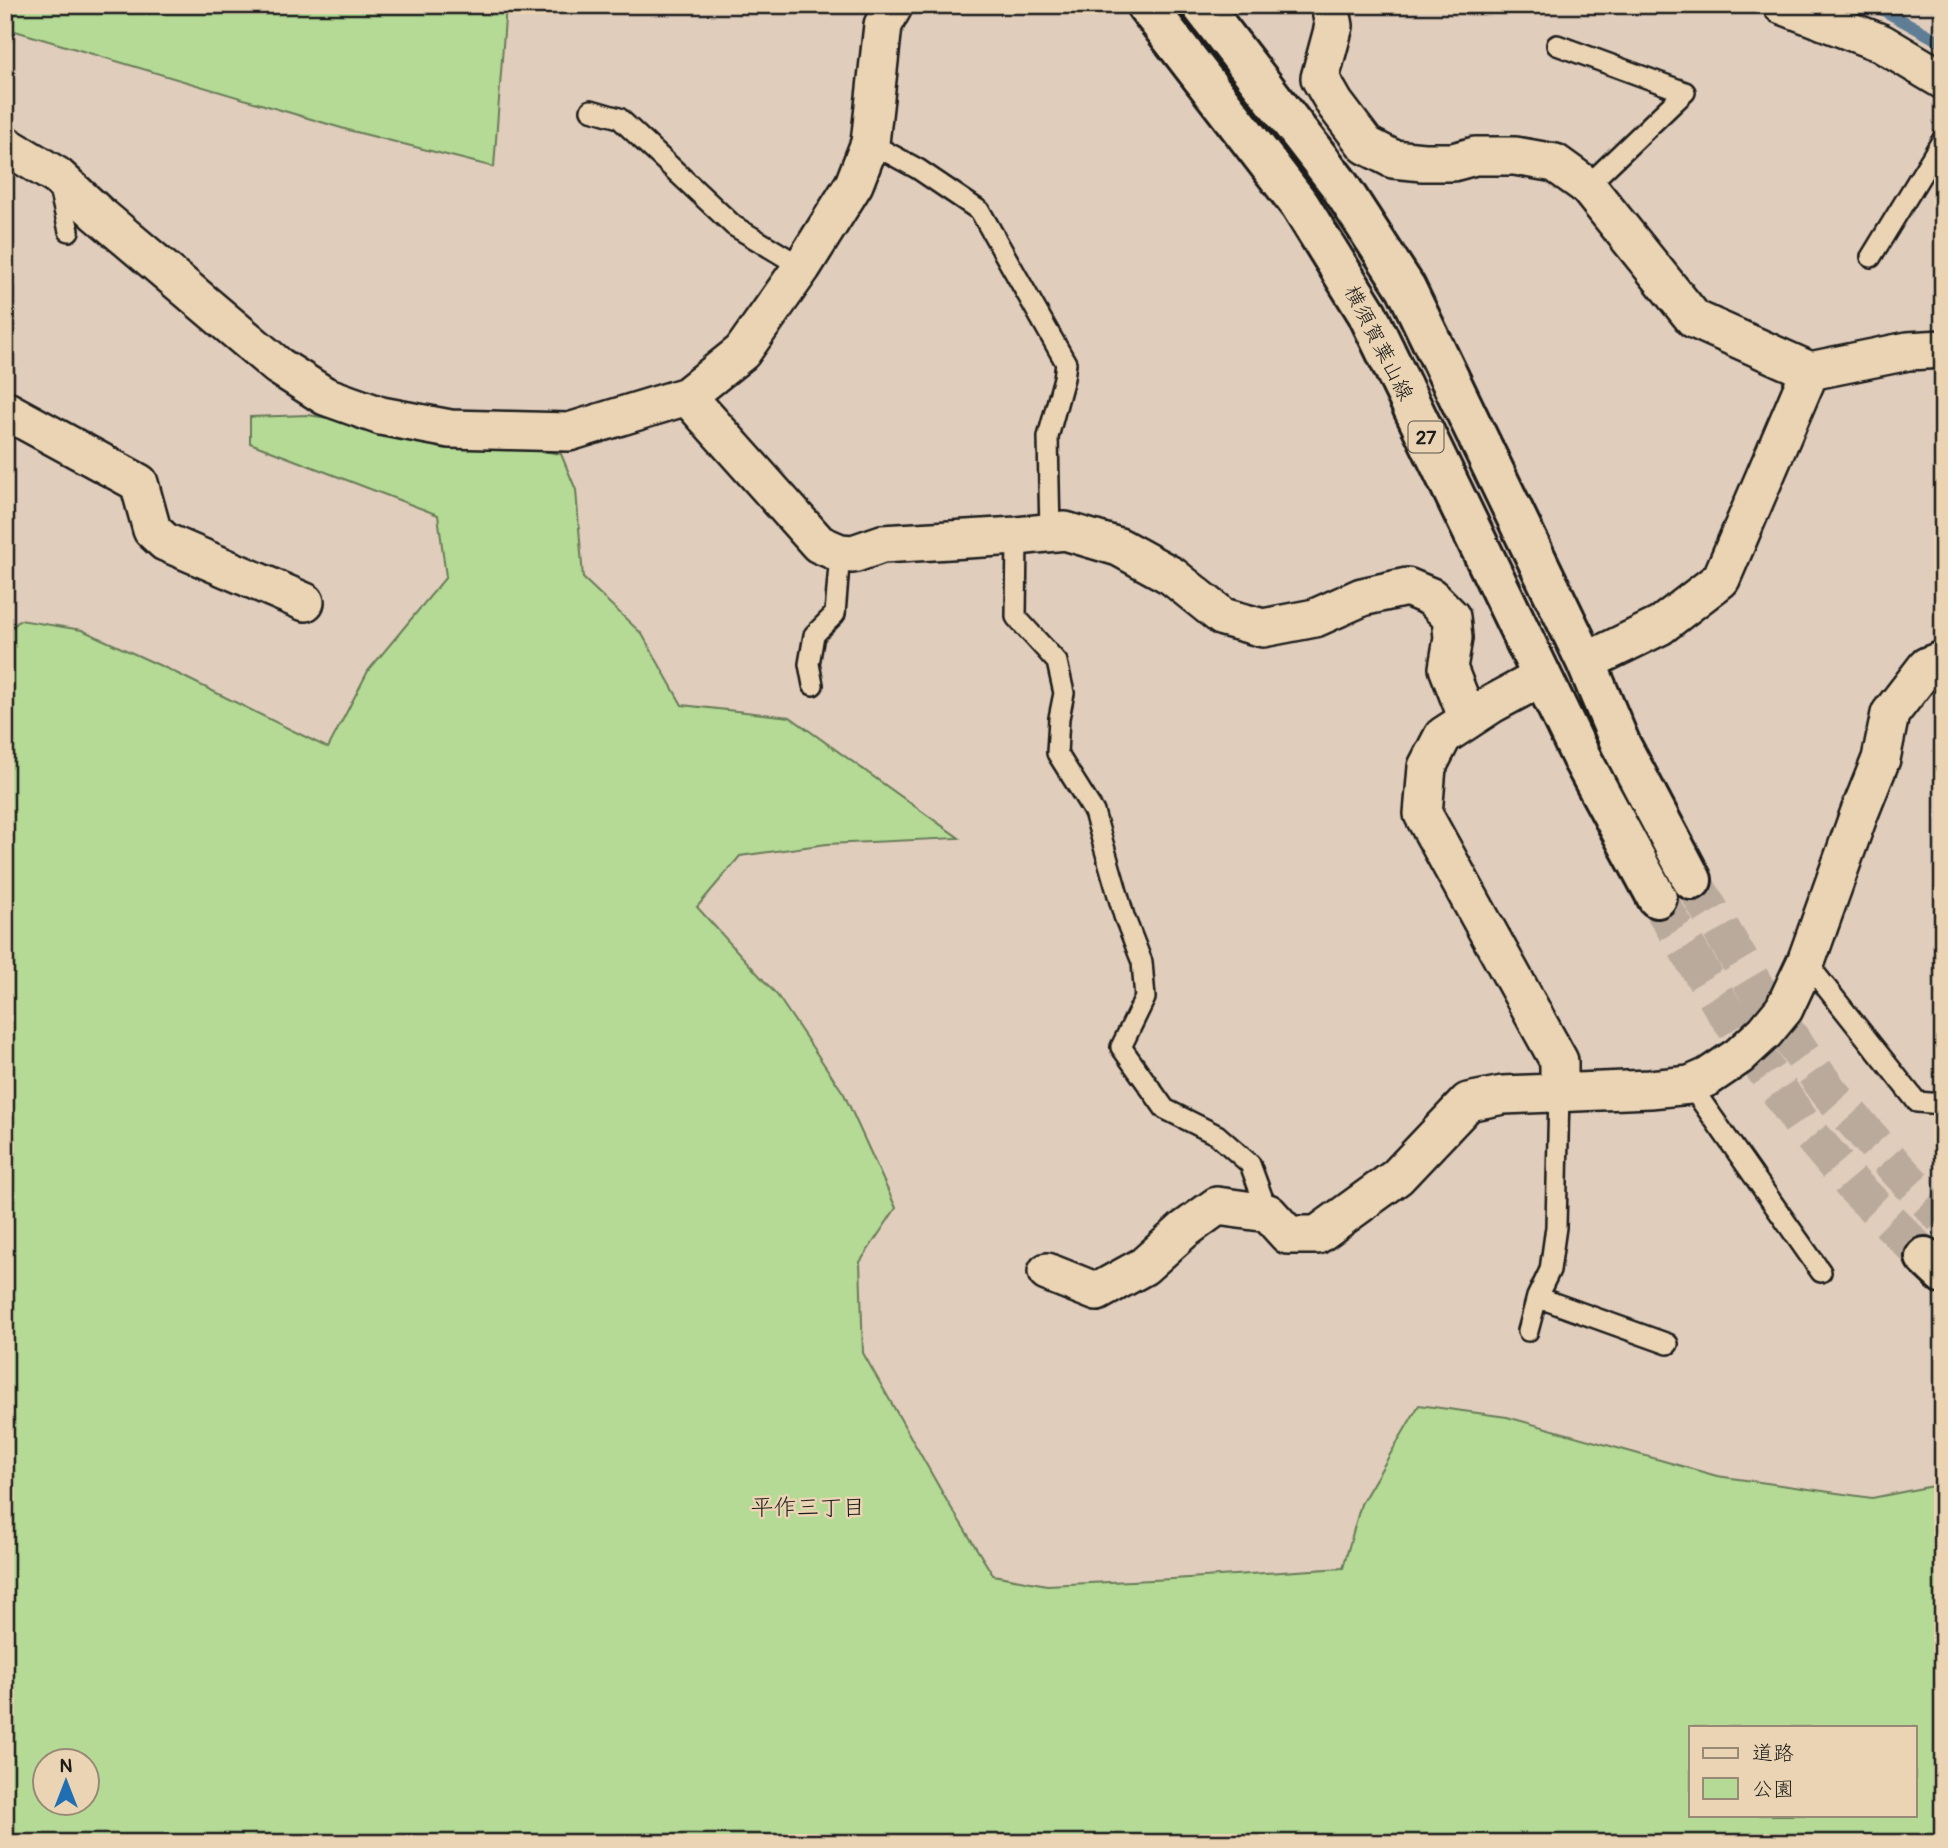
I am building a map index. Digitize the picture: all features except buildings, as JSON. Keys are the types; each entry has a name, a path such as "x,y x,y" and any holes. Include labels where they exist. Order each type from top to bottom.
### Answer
{"main road":[{"name":"横須賀葉山線","path":"1146,5 1300,205 1367,313 1581,757 1657,898"},
{"name":"27","path":"1201,5 1338,183 1406,288 1586,662 1620,745 1692,880"}],"street":[{"path":"5,145 57,176 278,366 325,396 381,416 450,429 569,432 687,396 742,352 803,267 854,184 870,143 883,25 894,5"},
{"path":"1330,5 1334,26 1320,78 1335,104 1366,145 1393,159 1423,162 1453,162 1475,156 1515,156 1555,163 1587,186 1694,319 1810,371 1908,351 1943,349"},
{"path":"1782,5 1881,43 1943,80"},
{"path":"1586,662 1660,626 1721,579 1810,371"},
{"path":"687,396 819,544 840,553 853,554 882,544 1065,531 1119,547 1172,576 1223,617 1263,628 1315,618 1362,597 1407,587 1431,597 1451,617 1453,638 1448,668 1468,719"},
{"path":"5,410 139,483 152,530 165,542 305,602"},
{"path":"1047,1272 1097,1292 1144,1266 1184,1230 1217,1206 1268,1213 1288,1235 1317,1235 1397,1177 1468,1102 1503,1095 1690,1085 1709,1077 1739,1056 1765,1032 1784,1009 1806,962 1881,760 1890,715 1927,666 1943,660"},
{"path":"1542,677 1443,736 1427,767 1423,814 1559,1061 1559,1092"}],"lane":[{"path":"1557,45 1685,92 1587,186"},
{"path":"591,110 619,118 734,226 803,267"},
{"path":"1871,257 1943,138"},
{"path":"870,143 918,169 980,211 1066,363 1048,437 1033,535 1016,617 1057,662 1064,693 1057,753 1094,812 1124,916 1142,962 1145,998 1121,1047 1165,1109 1217,1135 1250,1164 1268,1213"},
{"path":"57,176 69,231"},
{"path":"813,685 809,664 814,635 835,614 840,553"},
{"path":"1806,962 1917,1102 1943,1104"},
{"path":"1690,1085 1821,1272"},
{"path":"1528,1331 1538,1297 1550,1270 1556,1227 1559,1092"},
{"path":"1538,1297 1668,1345"}],"green space":[{"path":"5,5 506,5 494,167 348,130 5,28"},
{"path":"308,415 561,454 576,490 583,578 642,634 682,705 790,717 959,838 827,844 740,856 697,907 777,995 844,1094 896,1208 860,1262 863,1353 947,1501 993,1575 1047,1585 1343,1568 1361,1504 1419,1405 1507,1417 1717,1476 1872,1498 1943,1484 1943,1843 5,1843 5,634 20,620 82,630 328,748 368,671 446,577 438,515 250,443 250,417"}],"waterway":[{"path":"1874,5 1943,43"}],"tunnel":[{"path":"1692,880 1764,1002 1830,1093 1943,1217"},
{"path":"1657,898 1723,1008 1804,1127 1854,1186 1925,1257"}],"district":[{"name":"平作三丁目","path":"808,1507"}]}
